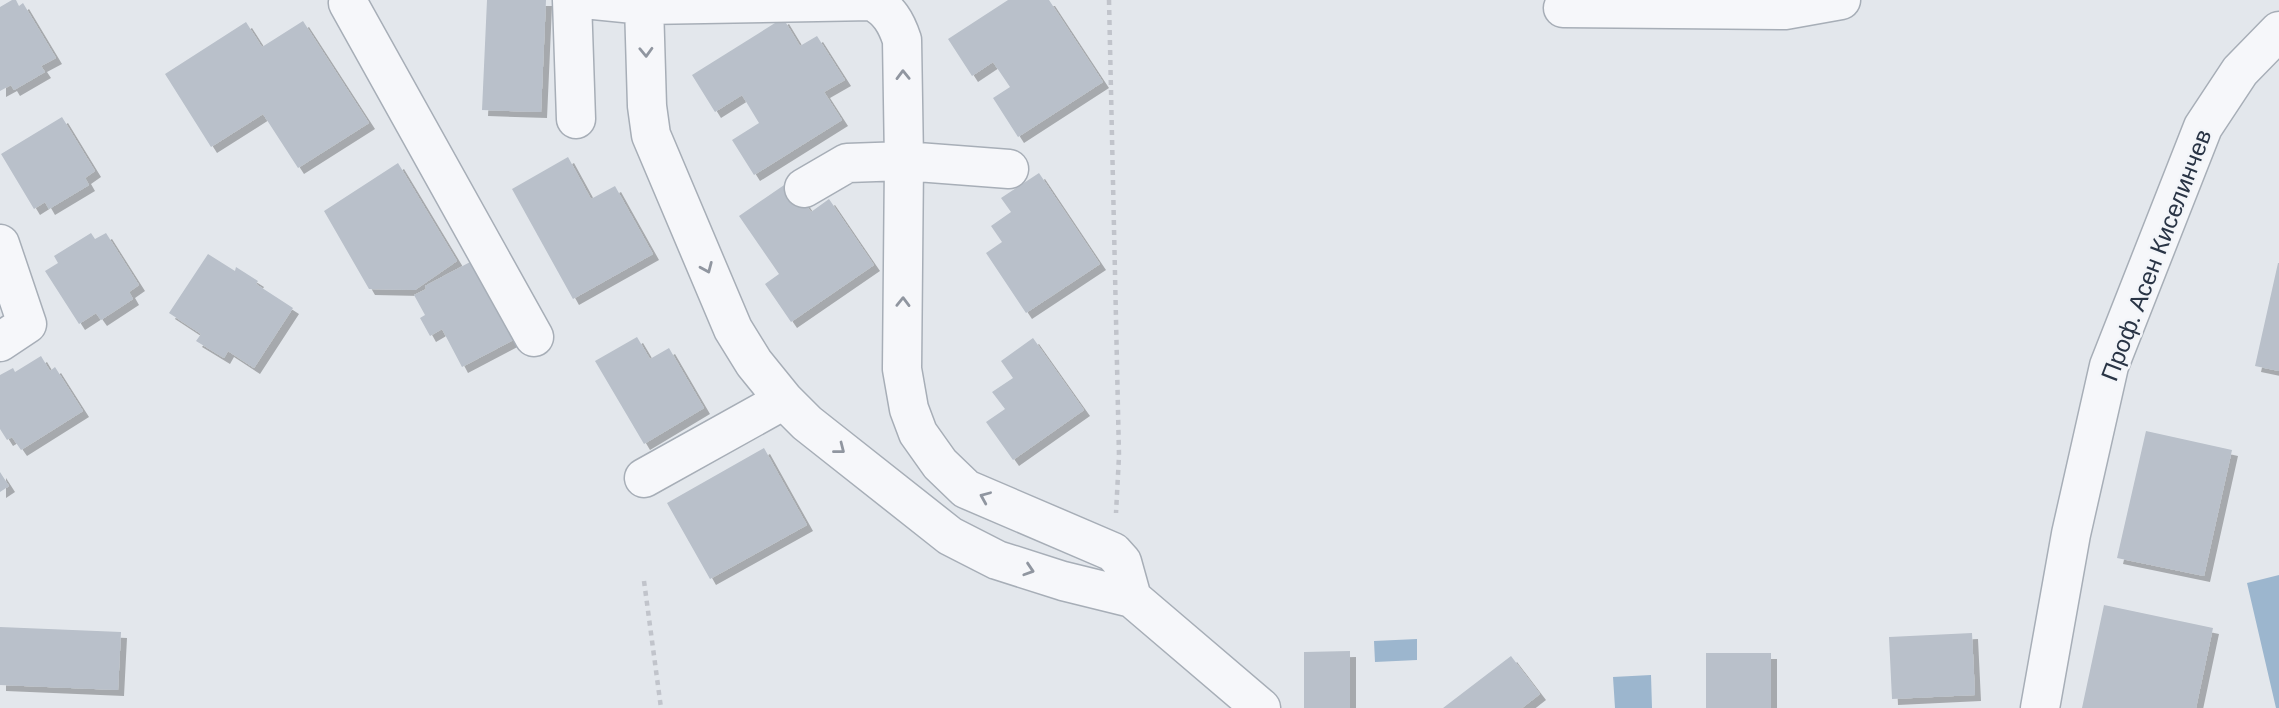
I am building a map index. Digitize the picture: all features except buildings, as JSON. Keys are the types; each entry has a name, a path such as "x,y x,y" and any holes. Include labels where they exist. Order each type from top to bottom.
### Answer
{"street":[{"path":"349,0 348,3 534,337"},
{"path":"572,0 576,119"},
{"path":"594,0 645,5 872,1 885,8 896,23 902,40 902,369 909,409 918,433 940,464 966,489 1113,552 1122,562 1132,598"},
{"path":"1563,8 1785,10 1841,0"},
{"path":"645,5 647,106 652,135 733,329 754,363 784,400 807,423 950,536 997,560 1063,581 1132,598 1261,708"},
{"name":"Проф. Асен Киселинчев","path":"2040,708 2071,534 2109,366 2203,127 2240,71 2279,31"},
{"path":"804,188 847,163 904,162 1009,169"},
{"path":"0,244 27,324 0,342"},
{"path":"644,478 784,400"}],"path":[{"path":"1109,0 1119,456 1113,552"},
{"path":"644,581 661,708"}],"water":[{"path":"2279,575 2279,708 2276,708 2247,583"},
{"path":"1417,639 1417,660 1375,662 1374,641"},
{"path":"1651,675 1652,708 1615,708 1613,677"}]}
